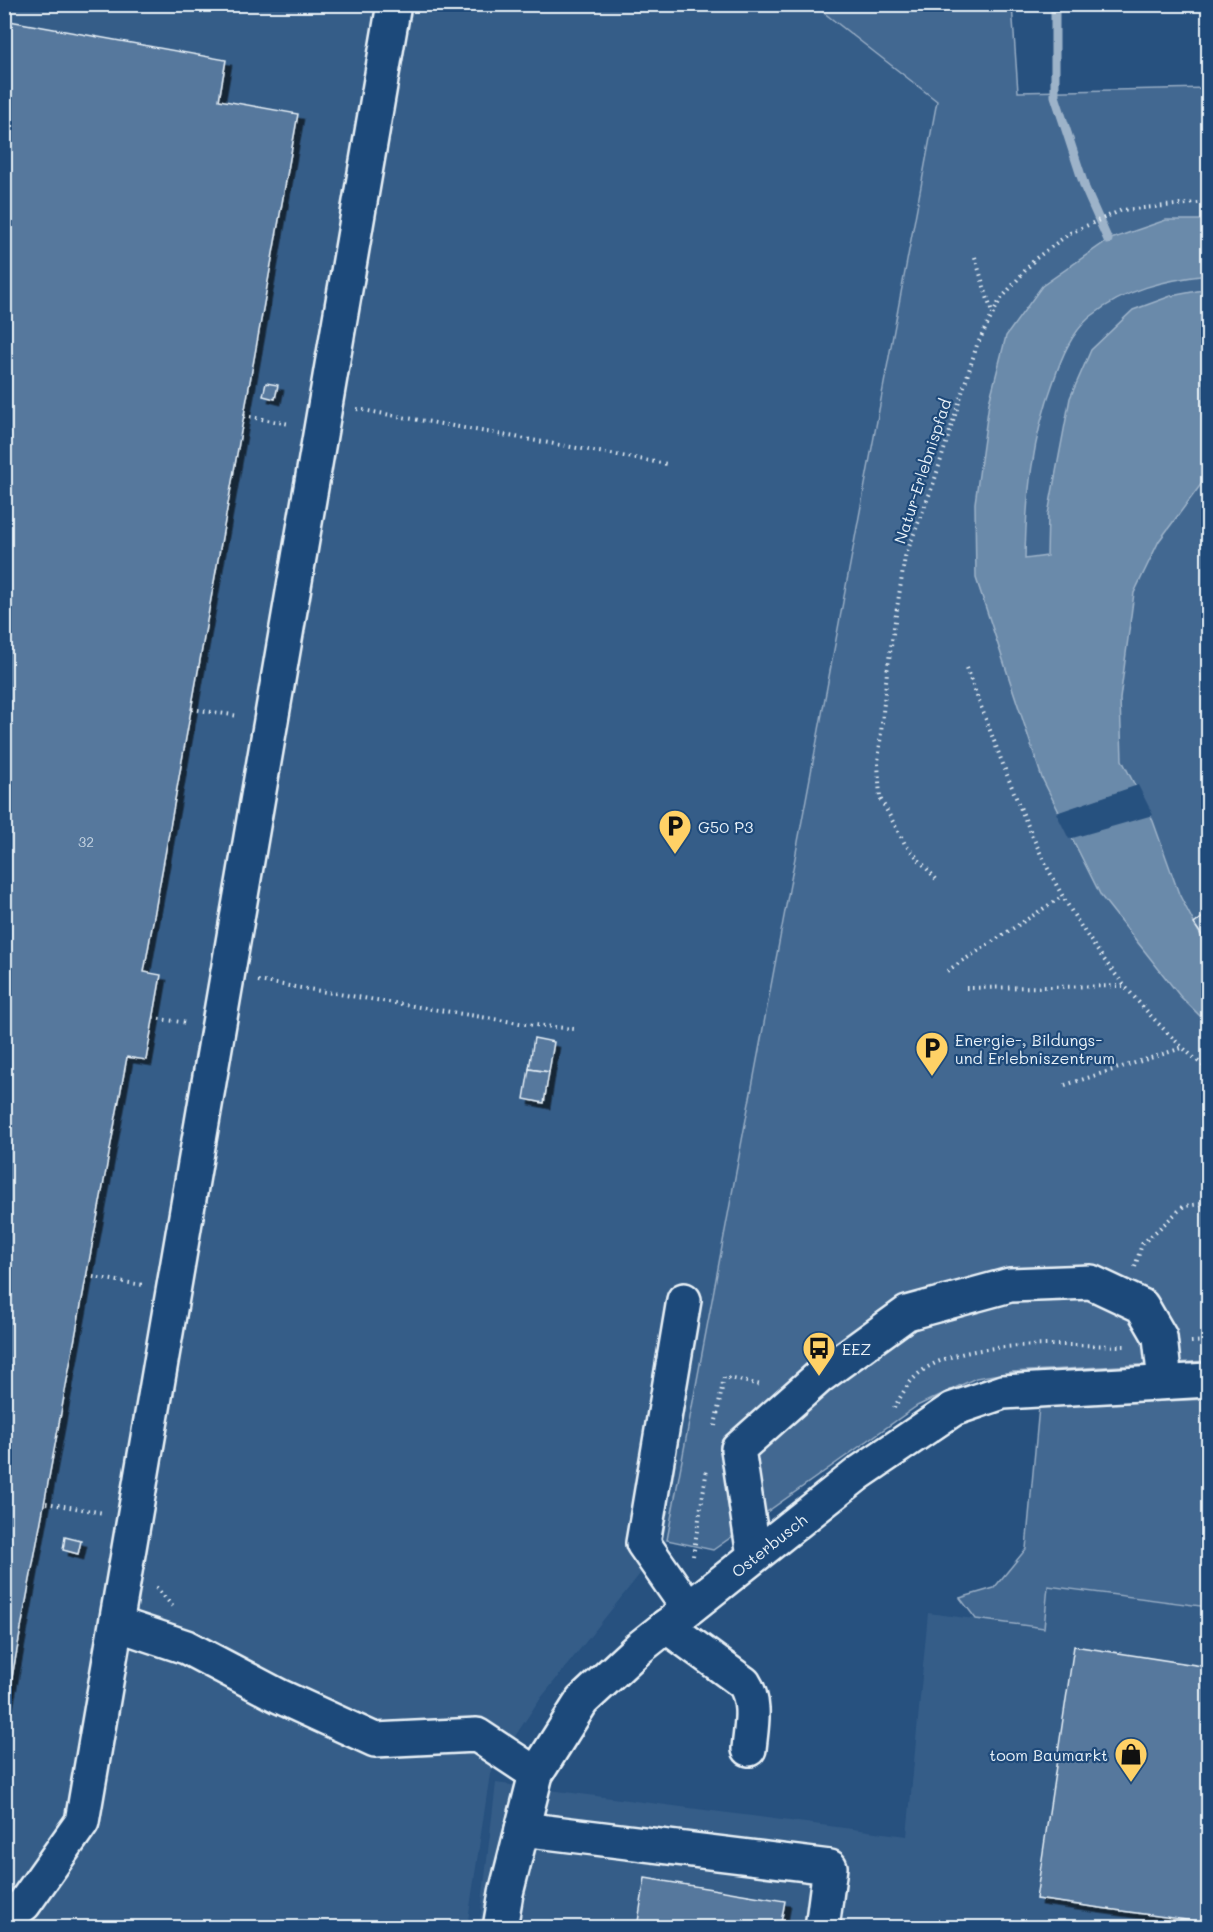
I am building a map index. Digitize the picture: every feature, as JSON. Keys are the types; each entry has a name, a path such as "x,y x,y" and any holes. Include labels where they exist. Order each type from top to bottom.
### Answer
{"street":[{"path":"4,1919 24,1904 82,1822 394,4"},
{"path":"754,1556 738,1449 819,1377 907,1313 1010,1286 1091,1282 1142,1306 1160,1337 1165,1382"},
{"path":"684,1300 643,1543 677,1617 744,1683 750,1693 753,1705 749,1749"},
{"name":"Osterbusch","path":"500,1928 536,1774 582,1701 677,1617 859,1473 953,1409 1003,1392 1209,1380"},
{"path":"117,1624 186,1647 279,1695 375,1740 477,1735 536,1774"},
{"path":"522,1829 830,1867 822,1928"}],"path":[{"name":"Natur-Erlebnispfad","path":"936,879 905,844 880,798 878,763 887,672 905,558 933,485 977,345 1000,300 1035,259 1070,232 1122,210 1209,202"},
{"path":"975,257 992,314"},
{"path":"244,416 324,416 667,464"},
{"path":"966,668 1032,834 1062,896 1123,986 1182,1047 1209,1070"},
{"path":"1209,699 1205,714 1209,786"},
{"path":"192,709 272,721"},
{"path":"1205,714 1209,710"},
{"path":"947,971 1062,896"},
{"path":"227,976 525,1024 574,1029"},
{"path":"966,988 1123,986"},
{"path":"1065,1084 1182,1047"},
{"path":"87,1276 173,1289"},
{"path":"46,1503 134,1518"}],"shaded area":[{"path":"5,5 814,5 937,101 667,1540 537,1703 490,1774 467,1927 5,1928"},
{"path":"814,5 1012,5 1018,92 1208,88 1208,1361 1012,1372 976,1378 917,1406 713,1550 667,1540 937,101"},
{"path":"1166,220 1208,220 1208,275 1161,283 1117,299 1090,317 1072,338 1046,402 1035,446 1029,490 1025,559 1047,556 1048,514 1070,398 1091,350 1133,310 1171,296 1208,289 1208,475 1159,541 1134,593 1120,699 1122,760 1153,821 1179,894 1208,950 1208,1024 1180,996 1101,896 1042,778 976,578 975,503 989,403 1006,336 1042,286 1108,240"},
{"path":"1208,1399 1208,1607 1048,1586 1044,1628 976,1619 960,1598 994,1588 1026,1549 1039,1407"},
{"path":"1048,1586 1208,1607 1208,1927 479,1928 496,1783 907,1836 928,1613 1044,1628"}],"pier":[{"path":"1138,785 1153,815 1069,839 1056,813"}],"building":[{"path":"4,20 226,60 219,100 298,114 144,972 161,975 146,1060 127,1057 4,1720"},
{"path":"266,383 278,385 275,399 263,396"},
{"path":"1208,913 1208,944 1194,924"},
{"path":"534,1038 554,1042 549,1072 529,1069"},
{"path":"529,1069 549,1072 544,1103 524,1099"},
{"path":"65,1537 81,1541 78,1554 63,1550"},
{"name":"toom Baumarkt","path":"1074,1646 1208,1667 1208,1923 1036,1899"},
{"path":"645,1878 785,1901 780,1928 637,1928"}],"waterway":[{"path":"1055,4 1055,96 1085,188 1108,240"}],"place":[{"name":"G50 P3","path":"675,855"},
{"name":"Energie-, Bildungs- und Erlebniszentrum","path":"932,1077"},
{"name":"EEZ","path":"819,1377"},
{"name":"toom Baumarkt","path":"1131,1783"}]}
